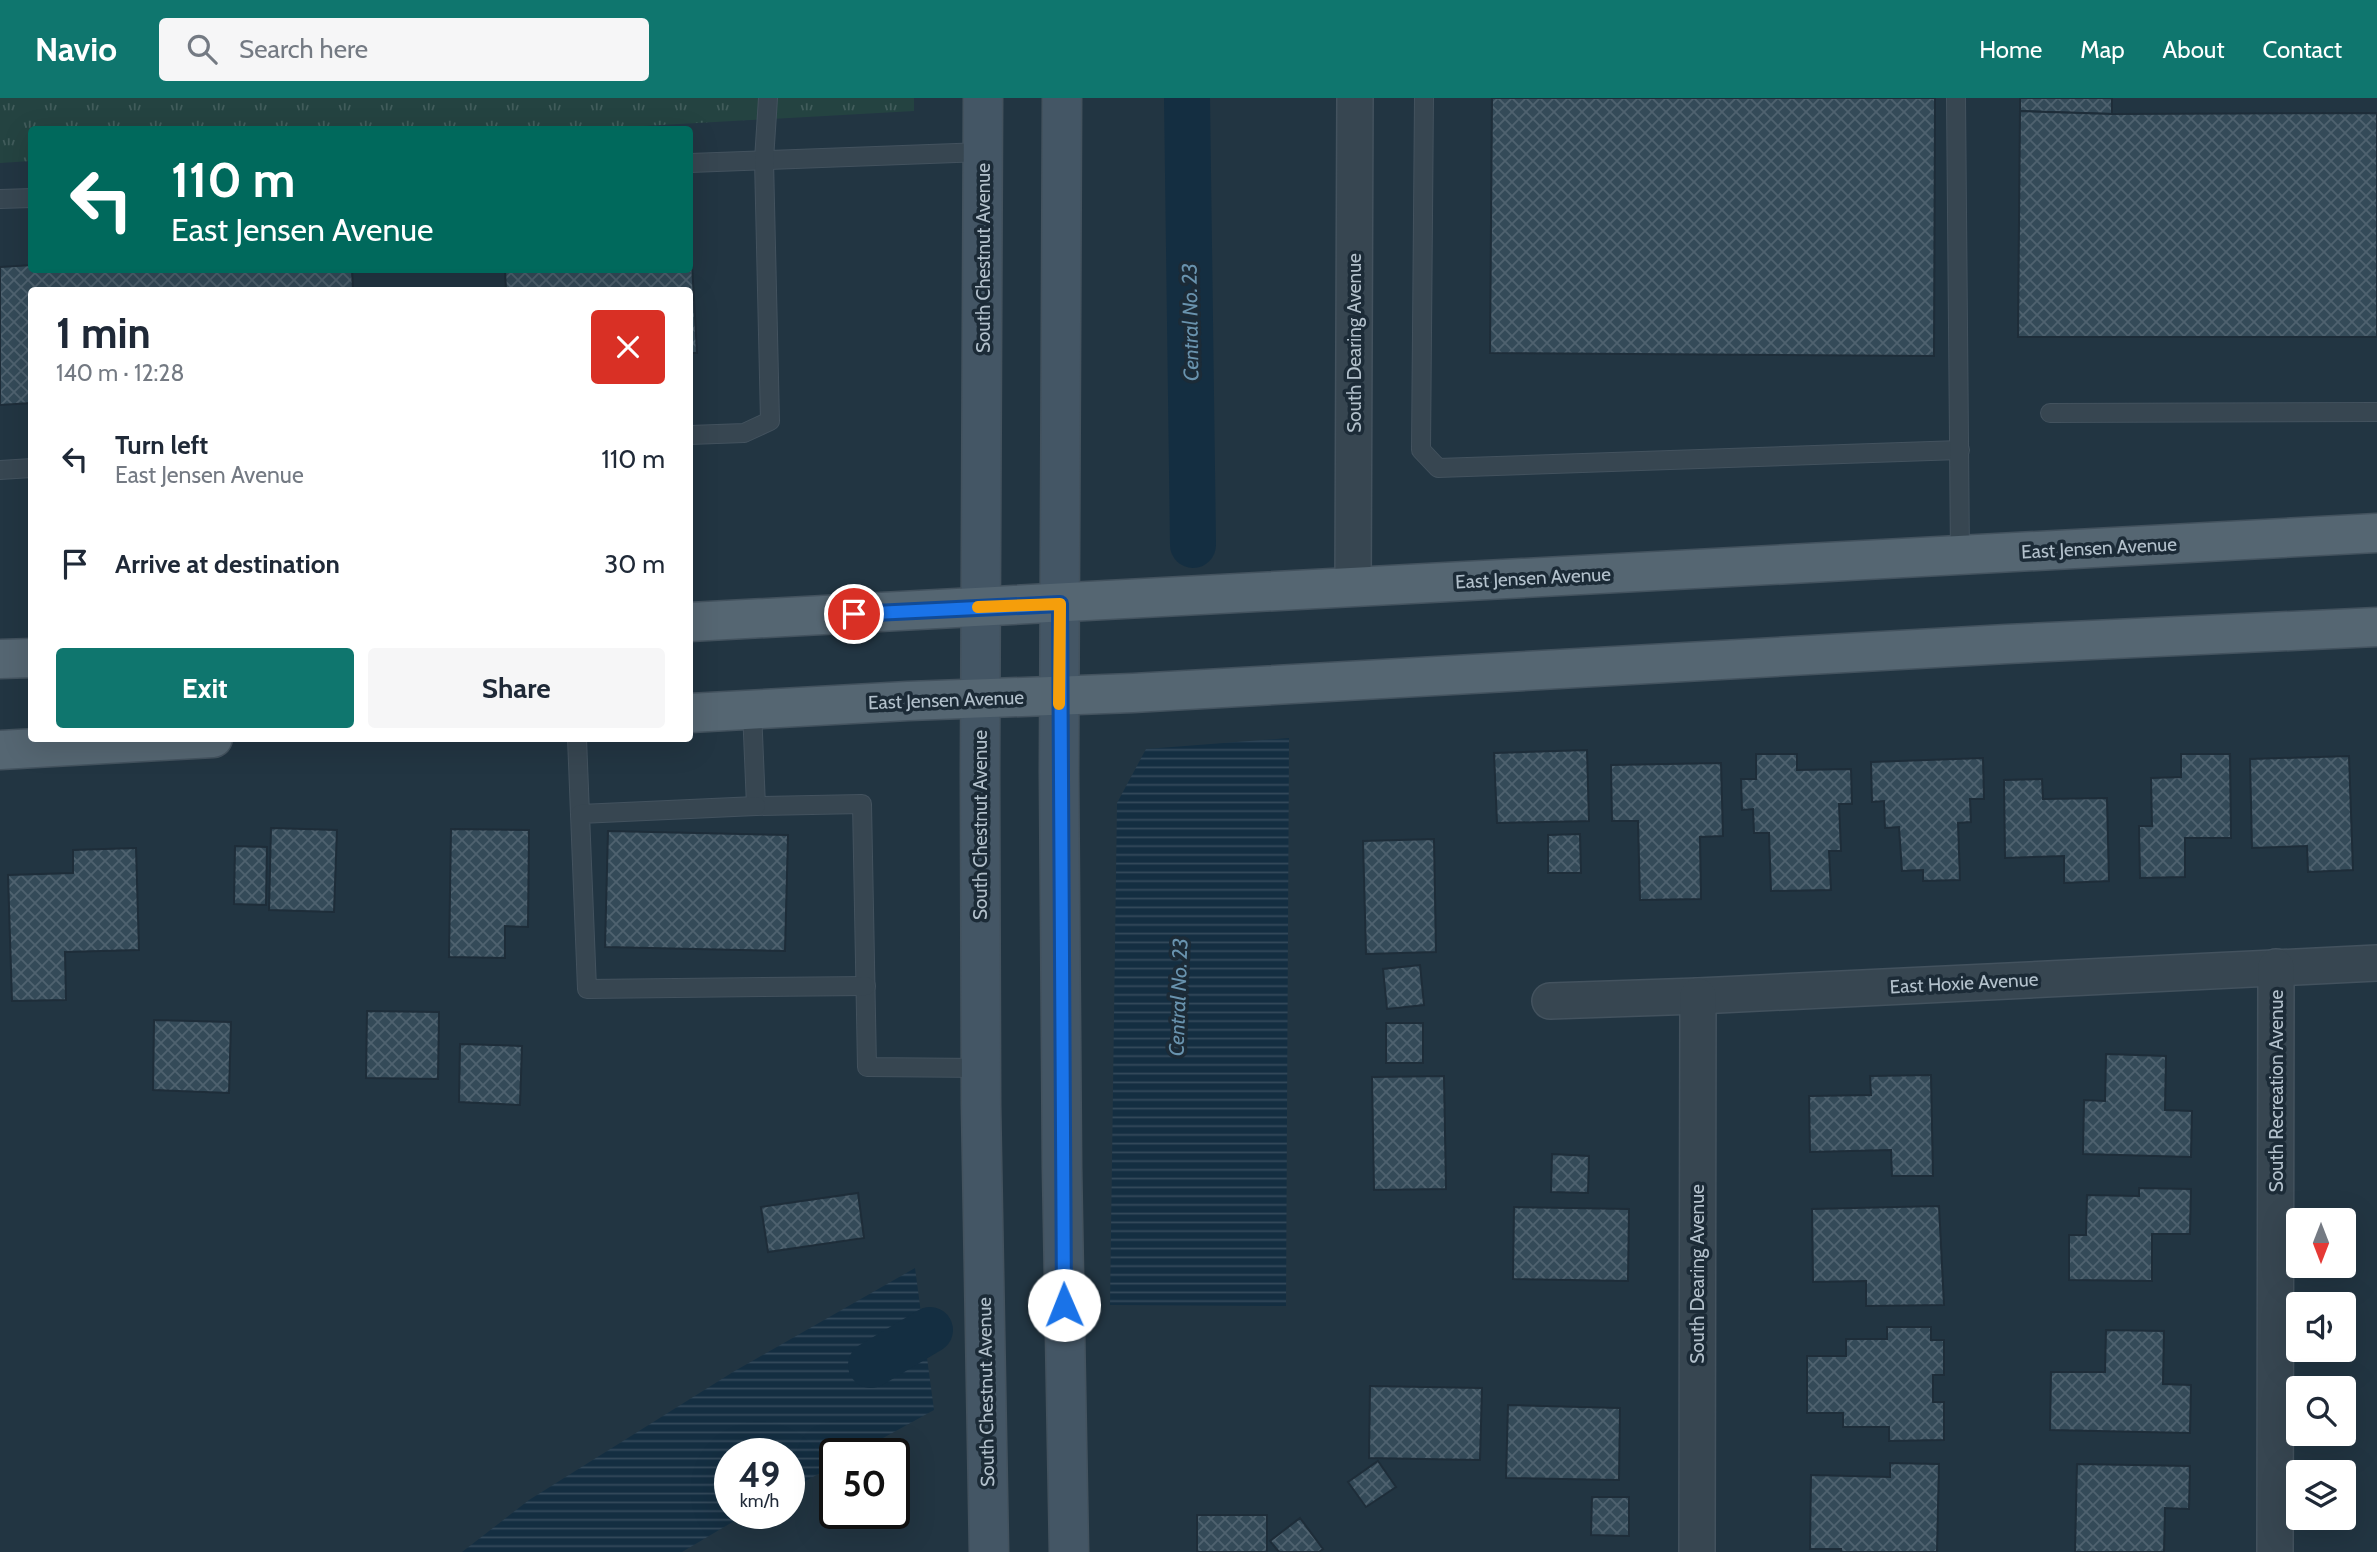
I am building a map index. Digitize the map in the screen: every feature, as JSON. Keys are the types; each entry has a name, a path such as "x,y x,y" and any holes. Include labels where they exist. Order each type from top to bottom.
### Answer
{"main road":[{"name":"South Chestnut Avenue","path":"983,98 981,1068 989,1552"},
{"path":"1061,107 1059,696 1062,1168 1069,1552"},
{"name":"East Jensen Avenue","path":"693,622 2377,533"},
{"name":"East Jensen Avenue","path":"693,713 2377,627"},
{"path":"0,659 28,658"},
{"path":"0,750 142,742"}],"street":[{"name":"South Dearing Avenue","path":"1353,588 1355,98"},
{"name":"East Hoxie Avenue","path":"1550,1001 2377,963"},
{"name":"South Recreation Avenue","path":"2275,1552 2276,967"},
{"name":"South Dearing Avenue","path":"1697,1552 1698,996"}],"lane":[{"path":"693,435 744,433 771,421 764,160 768,98"},
{"path":"1424,98 1421,450 1438,468 1960,450"},
{"path":"1956,98 1960,556"},
{"path":"693,163 983,152"},
{"path":"0,200 28,198"},
{"path":"2050,413 2377,412"},
{"path":"0,470 28,468"},
{"path":"752,710 756,806"},
{"path":"577,742 587,989 866,986"},
{"path":"580,814 862,804 867,1067 981,1068"}],"green space":[{"path":"0,98 914,98 914,111 644,126 28,126 28,161 0,163"}],"water":[{"path":"1289,738 1286,1306 1110,1305 1117,803 1146,749"},
{"path":"915,1268 934,1410 883,1438 819,1438 819,1474 805,1481 805,1438 714,1438 714,1529 721,1529 682,1552 462,1552 529,1500 733,1372"}],"building":[{"path":"1492,98 1935,98 1934,356 1490,353"},
{"path":"2020,98 2112,98 2112,114 2020,111"},
{"path":"2020,111 2112,114 2377,113 2377,337 2018,337"},
{"path":"28,265 28,273 352,273 353,287 28,287 28,403 0,405 0,267"},
{"path":"505,273 693,273 697,353 693,353 693,287 506,287"},
{"path":"1587,750 1589,821 1497,823 1494,753"},
{"path":"1756,754 1797,754 1797,770 1851,769 1852,804 1839,804 1841,851 1829,851 1831,890 1771,891 1769,833 1754,833 1753,809 1742,810 1741,779 1756,779"},
{"path":"2181,754 2230,754 2231,838 2185,838 2185,877 2140,878 2139,826 2152,826 2151,778 2181,777"},
{"path":"2349,756 2353,870 2308,872 2307,846 2252,848 2250,759"},
{"path":"1983,758 1984,799 1970,799 1971,822 1958,823 1960,880 1923,881 1923,870 1902,871 1899,827 1885,828 1884,801 1872,802 1871,762"},
{"path":"1721,763 1723,836 1700,837 1701,899 1640,900 1638,821 1612,821 1611,765"},
{"path":"2042,779 2043,799 2107,798 2109,881 2064,883 2064,856 2005,858 2004,780"},
{"path":"271,828 337,830 334,912 269,910"},
{"path":"451,829 529,830 528,927 505,926 505,958 449,957"},
{"path":"608,831 788,835 785,951 605,947"},
{"path":"1580,834 1581,873 1548,873 1548,835"},
{"path":"1434,839 1436,952 1366,954 1363,841"},
{"path":"235,846 267,847 266,905 234,904"},
{"path":"136,848 139,950 65,952 66,1000 12,1001 8,875 73,873 73,850"},
{"path":"1420,965 1424,1005 1387,1009 1383,969"},
{"path":"367,1011 439,1012 438,1079 366,1078"},
{"path":"154,1020 231,1022 229,1093 153,1090"},
{"path":"1386,1023 1423,1023 1423,1063 1386,1063"},
{"path":"460,1044 522,1046 520,1105 459,1102"},
{"path":"2106,1054 2166,1056 2165,1110 2192,1111 2191,1157 2083,1154 2084,1100 2105,1101"},
{"path":"1931,1075 1933,1176 1892,1176 1891,1150 1810,1152 1809,1096 1871,1095 1870,1076"},
{"path":"1444,1076 1446,1189 1374,1190 1372,1077"},
{"path":"1552,1154 1589,1156 1588,1193 1551,1192"},
{"path":"2139,1188 2191,1189 2190,1234 2152,1234 2152,1281 2069,1280 2069,1235 2086,1235 2087,1195 2139,1196"},
{"path":"858,1193 864,1238 768,1252 761,1207"},
{"path":"1939,1206 1944,1305 1866,1306 1866,1281 1813,1282 1812,1209"},
{"path":"1514,1207 1629,1209 1628,1281 1513,1279"},
{"path":"1887,1327 1931,1327 1931,1340 1944,1340 1944,1375 1933,1375 1933,1402 1944,1402 1944,1440 1889,1441 1889,1427 1843,1427 1843,1413 1807,1413 1807,1356 1846,1356 1846,1339 1887,1339"},
{"path":"2106,1330 2164,1331 2163,1384 2191,1385 2190,1433 2050,1430 2051,1372 2105,1372"},
{"path":"1370,1386 1482,1388 1480,1460 1369,1458"},
{"path":"1508,1405 1620,1408 1619,1480 1506,1478"},
{"path":"1378,1461 1396,1487 1366,1507 1348,1482"},
{"path":"1890,1463 1939,1464 1937,1552 1841,1552 1841,1549 1810,1549 1811,1475 1890,1477"},
{"path":"2077,1464 2190,1466 2189,1509 2165,1508 2164,1552 2075,1552"},
{"path":"1592,1497 1629,1497 1629,1536 1591,1535"},
{"path":"1197,1515 1267,1515 1267,1552 1197,1552"},
{"path":"1300,1518 1323,1549 1319,1552 1279,1552 1270,1541"}],"waterway":[{"name":"Central No. 23","path":"1187,98 1193,545"},
{"name":"Central No. 23","path":"871,1365 930,1330"}],"slow traffic":[{"path":"978,607 1060,604 1059,704"}],"route":[{"path":"854,614 1060,604 1064,1305"}]}
